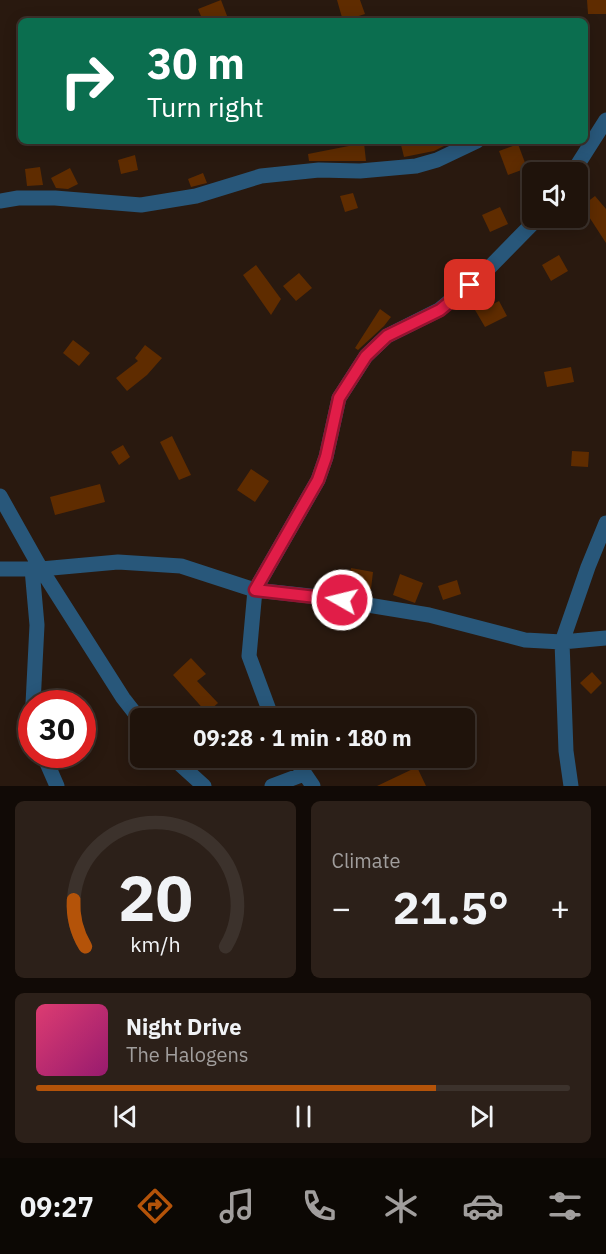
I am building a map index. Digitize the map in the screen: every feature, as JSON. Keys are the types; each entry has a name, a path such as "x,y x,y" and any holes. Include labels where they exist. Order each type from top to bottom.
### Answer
{"street":[{"path":"588,139 606,120"},
{"path":"0,201 18,198 55,198 141,205 195,196 261,176 319,170 360,171 416,166 437,160 471,144"},
{"path":"577,162 583,144"},
{"path":"268,708 249,656 255,590 318,480 326,457 339,398 366,356 387,336 440,310 485,272 528,228"},
{"path":"0,496 37,569 131,708"},
{"path":"571,786 566,751 562,642 606,523"},
{"path":"0,569 37,569 118,562 181,566 255,590 429,615 525,640 562,642 606,638"},
{"path":"34,690 37,569"},
{"path":"49,768 57,786"},
{"path":"184,768 204,786"},
{"path":"272,786 309,780"}],"building":[{"path":"221,0 228,18 202,18 198,9"},
{"path":"337,0 360,0 365,14 342,18"},
{"path":"587,0 606,0 606,14 588,14"},
{"path":"364,144 366,161 309,161 308,154"},
{"path":"401,144 448,144 434,151 404,157"},
{"path":"518,144 525,162 522,162 522,170 508,175 499,151"},
{"path":"135,155 138,170 121,174 118,160"},
{"path":"40,167 43,185 27,186 25,169"},
{"path":"70,168 78,184 68,189 56,188 51,178"},
{"path":"203,173 207,183 191,187 188,179"},
{"path":"353,193 358,208 345,212 340,196"},
{"path":"595,196 606,209 606,243 588,215 588,201"},
{"path":"500,207 508,224 490,232 482,215"},
{"path":"559,255 568,271 551,281 542,265"},
{"path":"256,265 281,299 271,315 243,275"},
{"path":"299,273 312,288 296,301 283,286"},
{"path":"483,289 493,304 499,301 507,316 485,327 468,298"},
{"path":"380,309 391,317 358,350 355,348"},
{"path":"73,340 90,353 79,366 63,353"},
{"path":"145,345 162,358 147,375 127,391 116,378 138,361 135,358"},
{"path":"571,367 574,382 547,387 544,372"},
{"path":"172,436 191,475 179,480 160,442"},
{"path":"123,445 130,457 119,465 111,452"},
{"path":"572,451 589,452 588,467 571,466"},
{"path":"251,469 269,481 255,502 237,490"},
{"path":"100,484 105,502 55,515 50,497"},
{"path":"351,568 373,572 371,589 348,586"},
{"path":"400,574 423,583 415,603 393,595"},
{"path":"457,580 461,594 443,600 438,586"},
{"path":"191,658 206,674 197,681 218,703 212,708 203,708 173,675"},
{"path":"592,672 602,683 591,694 580,683"},
{"path":"417,768 426,786 377,786"}],"route":[{"path":"342,600 255,590 318,480 326,457 339,398 366,356 387,336 440,310 470,285"}]}
